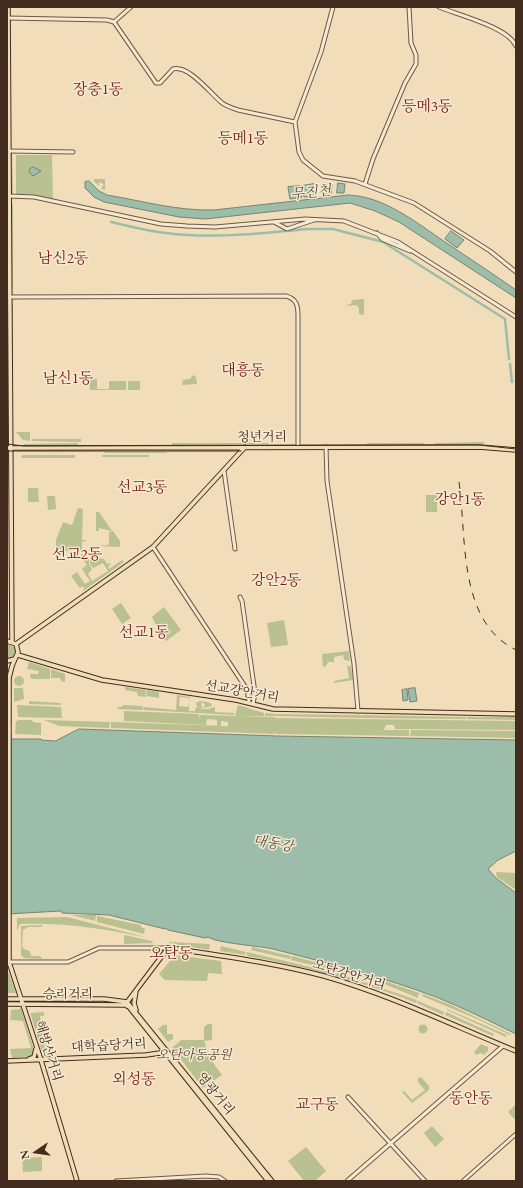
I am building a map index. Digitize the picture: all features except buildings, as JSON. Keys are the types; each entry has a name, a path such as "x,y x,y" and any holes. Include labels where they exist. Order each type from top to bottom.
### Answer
{"main road":[{"path":"8,7 8,297 11,642 18,649 18,655 15,659 9,678"},
{"path":"11,642 152,547 245,447"},
{"name":"청년거리","path":"9,448 479,447 516,450"},
{"name":"선교강안거리","path":"18,655 102,680 251,703 265,708 284,710 516,714"},
{"path":"7,661 15,659"},
{"path":"7,671 9,678"},
{"name":"해방산거리","path":"9,678 10,925 8,962 37,1046 77,1181"},
{"path":"126,1003 168,948"},
{"name":"오탄강안거리","path":"168,948 274,965 325,976 415,1007 516,1051"},
{"path":"137,989 134,1003 140,1016"},
{"name":"승리거리","path":"7,999 22,1002"},
{"name":"승리거리","path":"7,1004 22,1002 121,1000 126,1003"},
{"name":"영광거리","path":"126,1003 140,1016 272,1181"},
{"name":"영광거리","path":"126,1003 268,1181"},
{"path":"25,1061 34,1057 37,1046"},
{"name":"대학습당거리","path":"7,1061 146,1055 164,1051"}],"street":[{"path":"114,22 132,7"},
{"path":"333,7 321,52 295,122 299,152 306,163 323,176 365,184 410,201 429,211 490,251 516,272"},
{"path":"365,184 373,159 406,83 416,64 416,55 411,43 409,7"},
{"path":"439,7 494,28 510,38 516,46"},
{"path":"8,18 107,20 114,22 156,83 160,83 173,69 181,69 202,84 221,103 238,110 295,122"},
{"path":"9,151 73,152"},
{"path":"9,196 34,197 160,224 215,227 304,219 344,221 376,232 398,242 516,317"},
{"path":"273,222 287,229 316,220"},
{"path":"8,297 291,297 298,305 298,447"},
{"path":"326,447 327,481 354,664 358,711"},
{"path":"224,471 235,549"},
{"path":"152,547 248,691 251,703"},
{"path":"240,597 242,601 255,693 251,703"},
{"path":"8,962 71,962 99,948 168,948"},
{"path":"347,1181 504,1046"},
{"path":"348,1096 425,1181"},
{"path":"463,1181 516,1134"},
{"path":"116,1181 206,1176 219,1177 225,1181"}],"green space":[{"path":"12,153 13,194 11,194 11,154"},
{"path":"16,155 52,155 53,200 33,195 16,194"},
{"path":"105,179 105,190 101,189 104,184 99,182 99,186 93,180"},
{"path":"11,203 13,203 13,289 11,289"},
{"path":"364,299 364,315 359,314 359,308 356,305 347,306 351,304 352,300"},
{"path":"11,304 13,304 13,429 11,429"},
{"path":"193,375 196,377 197,384 182,385 183,380 190,379"},
{"path":"92,379 97,379 97,389 109,389 109,381 126,381 126,390 90,390 89,381"},
{"path":"128,381 140,381 140,390 128,390"},
{"path":"16,432 30,432 30,441 23,440"},
{"path":"32,439 81,439 81,442 32,441"},
{"path":"484,442 484,444 435,444 435,443"},
{"path":"78,443 78,445 24,445 24,444"},
{"path":"172,443 268,443 268,444 172,445"},
{"path":"424,443 424,444 367,444"},
{"path":"167,452 167,453 104,453"},
{"path":"23,455 75,455 75,458 21,458"},
{"path":"102,455 149,455 149,457 102,457"},
{"path":"28,488 38,488 39,502 28,502"},
{"path":"426,495 437,495 437,512 426,512"},
{"path":"47,496 55,496 56,509 48,510"},
{"path":"78,508 83,509 82,540 88,540 82,542 82,554 89,557 89,564 92,569 88,574 92,581 108,571 103,563 93,568 90,564 90,557 92,555 98,555 101,559 104,559 107,564 111,563 108,567 109,569 122,560 124,562 82,592 84,589 83,586 80,588 71,576 77,572 85,584 90,581 82,569 87,565 81,557 81,550 79,554 75,550 56,552 56,540 63,522 72,525"},
{"path":"96,512 99,512 112,531 99,528 99,531 96,531"},
{"path":"113,531 120,541 120,547 96,546 109,545 109,532"},
{"path":"121,603 131,618 122,624 112,609"},
{"path":"164,607 181,630 166,641 163,639 152,617"},
{"path":"284,620 288,645 271,647 267,623"},
{"path":"7,644 13,646 16,651 14,657 7,659"},
{"path":"349,651 350,661 344,660 343,655 334,657 334,662 328,662 326,666 323,667 322,654"},
{"path":"29,662 50,669 50,679 31,679 30,674 38,674 39,671 27,669"},
{"path":"347,666 351,666 353,680 334,683 334,681 349,678"},
{"path":"51,669 65,674 65,682 61,681 60,678 51,678"},
{"path":"17,676 21,676 23,677 23,685 17,686 14,683 14,679"},
{"path":"125,687 146,690 145,697 138,696 137,692 125,690"},
{"path":"14,688 23,688 24,699 14,702"},
{"path":"147,690 159,692 159,698 146,696"},
{"path":"177,695 190,697 189,702 189,698 180,697 179,706 188,707 189,703 189,711 195,711 196,707 198,708 196,704 197,702 202,701 211,703 212,706 203,708 205,705 203,702 201,704 202,708 199,709 215,707 215,712 234,713 234,715 143,710 144,707 176,710"},
{"path":"29,701 61,703 61,705 29,704"},
{"path":"17,705 61,707 62,718 18,717"},
{"path":"123,705 143,707 142,710 117,709"},
{"path":"238,705 264,713 264,716 235,716"},
{"path":"124,711 199,714 200,719 200,715 275,717 276,720 276,718 516,721 516,730 395,729 394,725 386,725 384,730 409,730 409,736 276,734 276,732 274,734 111,728 111,722 217,726 217,720 207,719 206,725 124,721","holes":["221,721 228,722 228,726 221,726"]},
{"path":"265,713 361,715 361,718 265,716"},
{"path":"362,715 466,717 466,719 361,718"},
{"path":"467,717 516,717 516,720 467,719"},
{"path":"18,720 32,720 33,722 41,723 41,735 15,734 16,722"},
{"path":"44,720 110,722 109,728 59,726"},
{"path":"411,730 516,731 516,738 410,736"},
{"path":"496,872 515,873 516,890 497,877"},
{"path":"71,915 96,915 95,921"},
{"path":"97,916 141,925 141,927 145,929 144,934 97,922"},
{"path":"67,917 149,938 101,929 52,924 20,924 17,931 17,918"},
{"path":"42,925 42,927 28,927 23,930 22,946 24,949 30,951 31,956 40,956 42,959 24,958 21,955 21,926"},
{"path":"124,935 152,941 153,943 124,944"},
{"path":"169,943 210,944 209,950"},
{"path":"221,946 246,952 245,955 220,951"},
{"path":"252,947 291,956 290,959 251,950"},
{"path":"247,952 340,974 417,1000 416,1003 333,975 290,964 247,956"},
{"path":"175,955 221,961 222,974 208,973 207,981 165,980 159,974"},
{"path":"292,956 376,978 422,994 418,994 418,998 372,979 291,960"},
{"path":"8,972 9,973 16,993 7,993"},
{"path":"423,994 451,1005 511,1034 510,1035 477,1019 422,996"},
{"path":"418,1001 444,1012 443,1015 417,1003"},
{"path":"20,1007 34,1050 33,1056 12,1058 10,1049 31,1048 23,1021 10,1020 11,1010 20,1009"},
{"path":"447,1009 507,1035 506,1037"},
{"path":"44,1012 44,1016 40,1016 41,1029 44,1029 44,1040 47,1055 42,1052 31,1016 31,1013"},
{"path":"446,1012 494,1034 493,1036 445,1015"},
{"name":"오탄아동공원","path":"208,1024 212,1024 212,1040 204,1041 211,1060 222,1075 203,1088 172,1048 181,1040 204,1040 204,1027"},
{"path":"163,1025 167,1025 167,1034 173,1034 173,1039 168,1042 158,1029"},
{"path":"421,1025 425,1025 427,1029 425,1033 421,1033 419,1031 419,1027"},
{"path":"481,1044 488,1047 488,1051 484,1055 481,1053 476,1055 474,1052"},
{"path":"421,1077 429,1086 429,1090 412,1103 402,1092 404,1091 412,1100 425,1090 418,1082 418,1078"},
{"path":"516,1104 516,1118 514,1119 508,1112"},
{"path":"432,1126 444,1139 435,1147 424,1133"},
{"path":"306,1147 326,1171 315,1181 304,1181 288,1161"},
{"path":"42,1157 42,1171 23,1172 22,1158"}],"water":[{"path":"33,167 41,171 33,176 29,172"},
{"path":"89,181 99,191 107,195 173,207 200,210 214,210 348,195 374,200 400,212 516,290 516,298 399,222 375,211 350,203 205,219 179,217 104,202 94,197 85,188 85,182"},
{"path":"338,183 345,184 344,193 337,193"},
{"name":"무진천","path":"314,184 316,196 304,197 302,186"},
{"path":"323,184 332,184 331,194 323,194"},
{"path":"300,186 302,197 290,199 288,187"},
{"path":"451,231 464,240 457,248 445,239"},
{"path":"415,688 417,701 410,702 408,689"},
{"path":"407,689 408,700 403,701 402,690"},
{"name":"대동강","path":"79,729 277,736 516,740 516,851 498,860 488,869 496,878 516,893 516,1034 436,997 396,983 273,949 229,943 208,937 205,938 168,930 109,915 62,913 61,911 7,914 7,739 41,739 55,741"}],"waterway":[{"path":"111,222 181,235 240,235 285,231"},
{"path":"288,231 333,229 383,242 505,319 509,359"},
{"path":"510,364 512,382"}],"tram line":[{"path":"7,444 24,446 479,445 516,449"},
{"path":"7,451 241,451"}],"railway":[{"path":"459,482 468,576 474,599 483,619 497,637 516,650"}],"district":[{"name":"장충1동","path":"98,90"},
{"name":"등메3동","path":"427,107"},
{"name":"등메1동","path":"243,139"},
{"name":"남신2동","path":"63,259"},
{"name":"대흥동","path":"243,371"},
{"name":"남신1동","path":"68,379"},
{"name":"선교3동","path":"142,488"},
{"name":"강안1동","path":"460,500"},
{"name":"선교2동","path":"77,555"},
{"name":"강안2동","path":"276,581"},
{"name":"선교1동","path":"144,633"},
{"name":"오탄동","path":"171,954"},
{"name":"외성동","path":"134,1080"},
{"name":"동안동","path":"471,1099"},
{"name":"교구동","path":"317,1105"}]}
